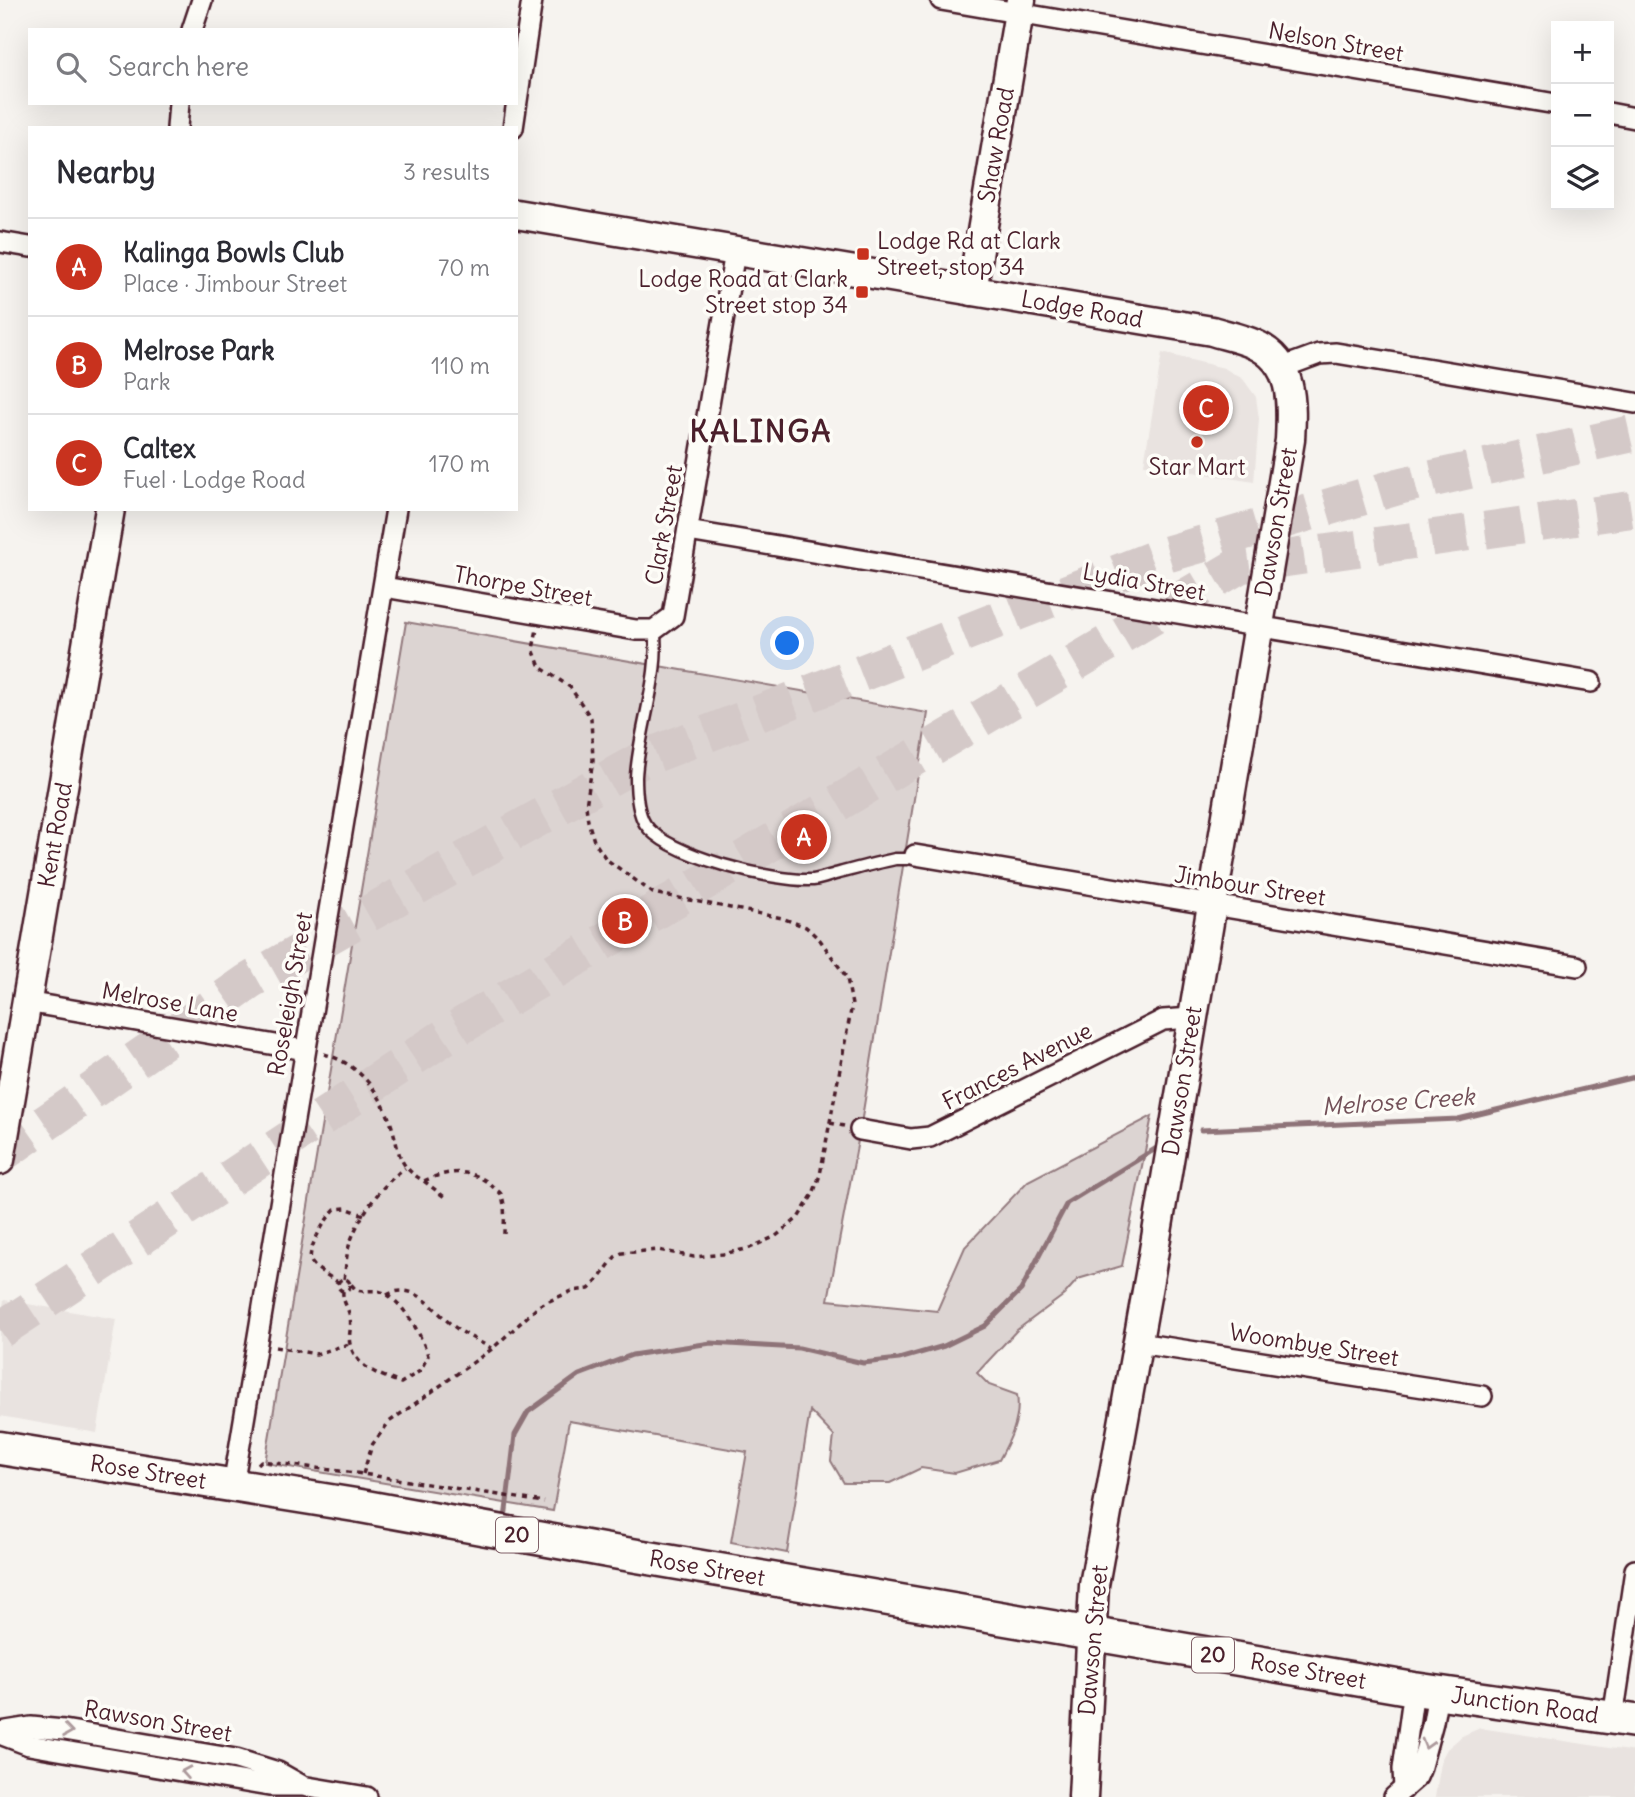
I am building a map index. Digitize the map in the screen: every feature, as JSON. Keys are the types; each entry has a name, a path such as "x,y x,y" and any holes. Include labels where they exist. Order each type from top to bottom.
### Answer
{"main road":[{"name":"Rose Street","path":"0,1448 355,1505 1426,1691"},
{"name":"Junction Road","path":"1426,1691 1624,1719"}],"street":[{"path":"193,28 202,0"},
{"path":"518,94 532,0"},
{"name":"Nelson Street","path":"941,0 1020,6 1551,103"},
{"name":"Shaw Road","path":"972,290 1020,6"},
{"path":"177,126 179,105"},
{"path":"513,126 516,105"},
{"path":"1614,114 1635,118"},
{"name":"Lodge Road","path":"518,214 1212,331 1256,344 1275,359 1281,369"},
{"path":"0,242 28,247"},
{"name":"Clark Street","path":"654,630 673,616 735,252"},
{"path":"1281,369 1320,354 1336,353 1635,403"},
{"name":"Dawson Street","path":"1083,1797 1094,1585 1138,1343 1290,440 1290,386 1281,369"},
{"name":"Kent Road","path":"0,1160 110,511"},
{"name":"Roseleigh Street","path":"233,1486 396,511"},
{"name":"Lydia Street","path":"688,531 1591,681"},
{"name":"Thorpe Street","path":"384,587 636,630 654,630"},
{"name":"Jimbour Street","path":"915,855 1577,966"},
{"name":"Melrose Lane","path":"26,1002 305,1050"},
{"name":"Frances Avenue","path":"860,1130 911,1139 929,1137 1163,1020 1192,1018"},
{"name":"Woombye Street","path":"1138,1343 1482,1396"},
{"path":"1624,1719 1635,1570"},
{"path":"1399,1793 1403,1769 1426,1691"},
{"name":"Rawson Street","path":"0,1733 29,1745 269,1786 302,1786 367,1797"}],"lane":[{"path":"654,630 657,648 636,776 637,799 645,823 660,838 702,859 774,876 814,880 915,855"}],"path":[{"path":"363,1474 372,1445 389,1422 492,1349 540,1305 572,1291 589,1289 615,1257 622,1253 659,1250 694,1257 723,1254 750,1248 776,1237 798,1218 813,1194 820,1175 852,1005 847,978 820,940 806,928 782,918 653,893 606,859 594,841 587,821 586,806 593,760 591,718 570,687 540,667 535,658 533,649 540,614"},
{"path":"305,1050 332,1056 347,1063 372,1086 392,1126 398,1153 405,1168 447,1199"},
{"path":"339,1283 344,1279 349,1245 364,1215 390,1178 405,1168"},
{"path":"424,1181 439,1173 458,1172 486,1180 501,1194 503,1234"},
{"path":"343,1291 339,1288 339,1283 313,1264 310,1259 311,1249 335,1209 346,1208 364,1215"},
{"path":"343,1291 342,1299 350,1312 352,1326 350,1344 361,1364 377,1374 401,1383 420,1371 428,1356 424,1340 399,1304 387,1294 378,1291 356,1290 344,1279"},
{"path":"343,1291 348,1290 350,1283"},
{"path":"387,1294 413,1291 461,1332 492,1349"},
{"path":"256,1344 316,1354 350,1344"},
{"path":"233,1486 261,1461 544,1502"}],"shaded area":[{"path":"1162,353 1224,368 1243,379 1256,397 1259,419 1254,482 1144,464"},
{"path":"406,622 928,713 860,1130 828,1300 937,1311 965,1247 1028,1181 1152,1116 1122,1266 1078,1279 1064,1295 1017,1330 977,1373 989,1385 1017,1395 1016,1421 999,1460 955,1473 921,1468 890,1483 844,1483 831,1461 834,1436 810,1411 787,1553 731,1542 747,1452 569,1421 553,1511 265,1463"},
{"path":"4,1300 116,1319 97,1433 0,1416 0,1322"},
{"path":"1480,1728 1635,1752 1635,1797 1435,1797 1442,1758 1447,1749 1462,1736"}],"waterway":[{"name":"Melrose Creek","path":"1201,1130 1458,1119 1635,1077"},
{"name":"Melrose Creek","path":"505,1519 515,1435 528,1412 579,1375 632,1355 711,1343 799,1348 863,1363 899,1359 944,1346 985,1326 1021,1290 1067,1203 1160,1146"}],"tunnel":[{"path":"0,1155 249,981 645,758 1161,556 1400,486 1635,433"},
{"path":"0,1330 461,1026 1240,565 1635,509"}],"place":[{"name":"Lodge Rd at Clark Street, stop 34","path":"863,254"},
{"name":"Lodge Road at Clark Street stop 34","path":"862,292"},
{"name":"Caltex","path":"1206,408"},
{"name":"Star Mart","path":"1197,442"},
{"name":"Kalinga Bowls Club","path":"804,837"},
{"name":"Melrose Park","path":"625,921"}],"district":[{"name":"KALINGA","path":"761,432"}]}
